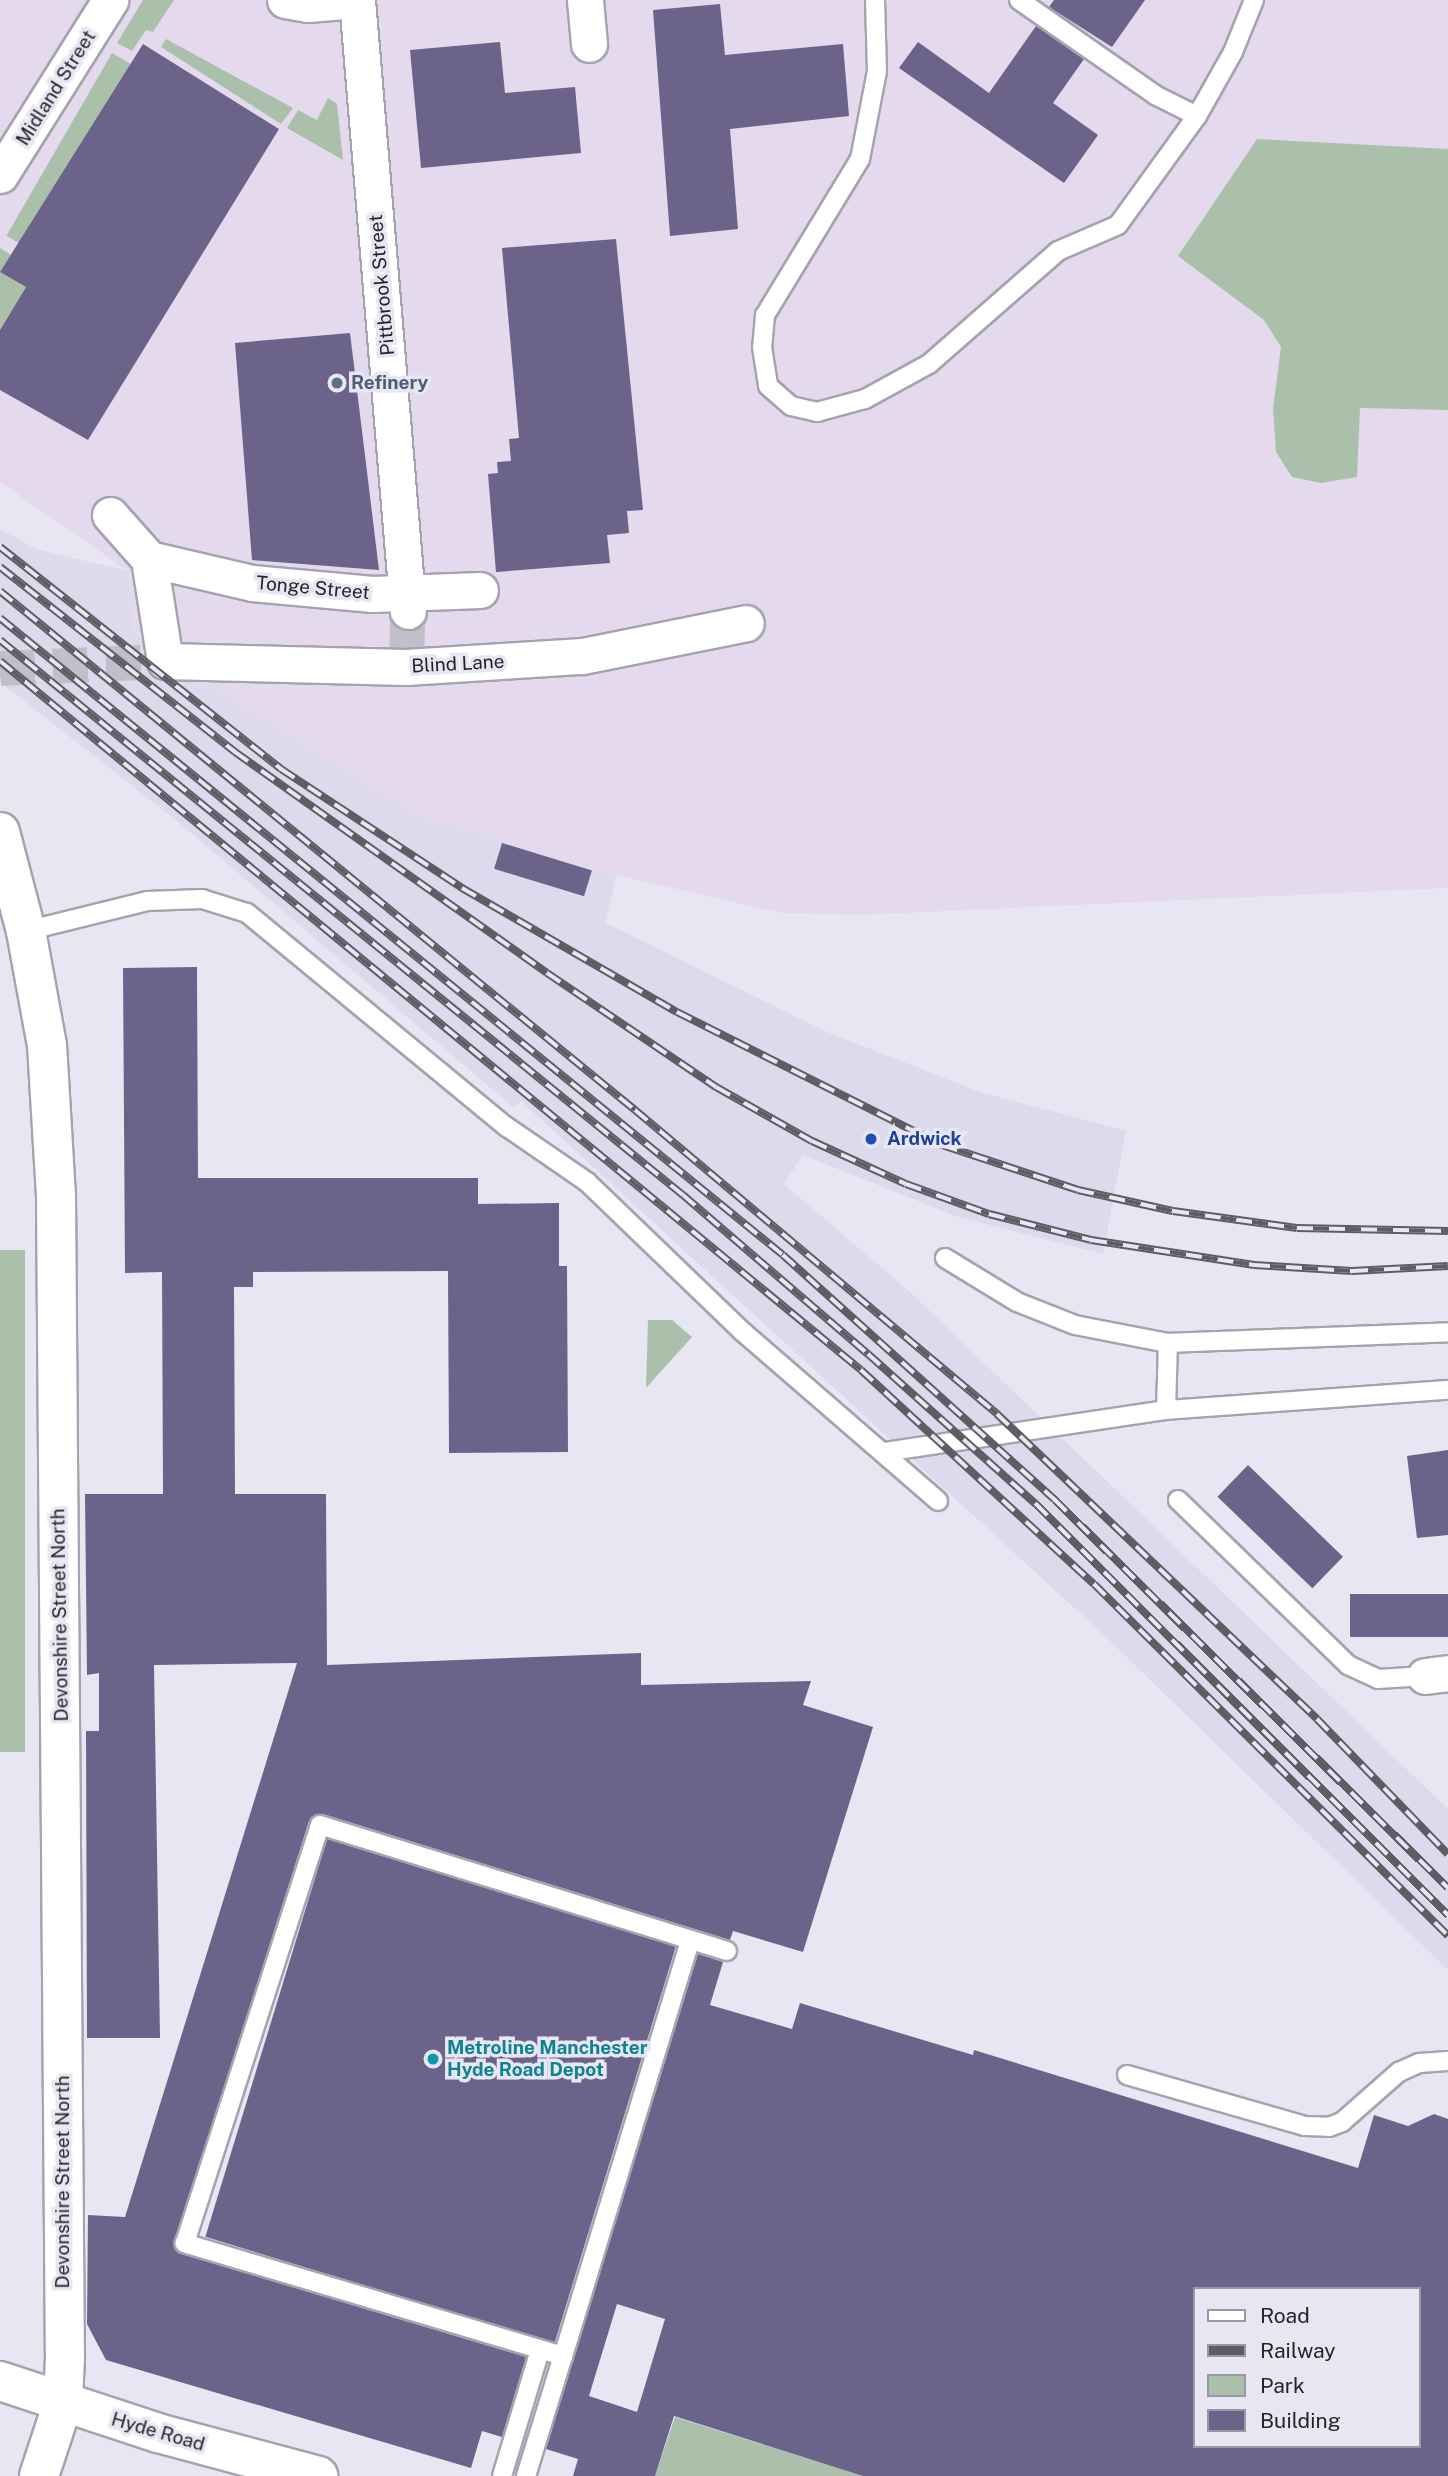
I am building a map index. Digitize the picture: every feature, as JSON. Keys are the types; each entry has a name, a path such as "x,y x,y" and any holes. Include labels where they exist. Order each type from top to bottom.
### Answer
{"highway":[{"name":"Devonshire Street North","path":"0,832 26,931 47,1045 55,1196 63,2403 39,2476"},
{"name":"Hyde Road","path":"0,2381 63,2403 318,2476"},
{"path":"232,2476 274,2464"}],"street":[{"name":"Midland Street","path":"0,175 110,0"},
{"path":"285,0 308,4 356,0"},
{"name":"Pittbrook Street","path":"356,0 408,603"},
{"path":"585,0 589,44"},
{"path":"110,515 149,559"},
{"name":"Tonge Street","path":"149,559 252,583 408,603 480,590"},
{"name":"Blind Lane","path":"149,559 165,661 583,656 746,623"}],"lane":[{"path":"874,0 877,71 860,159 765,315 762,347 768,386 791,407 817,412 865,399 929,364 1058,251 1118,225 1197,116 1233,52 1254,0"},
{"path":"1019,0 1155,95 1197,116"},
{"path":"26,931 147,901 202,900 247,913 507,1127 587,1182 743,1332 938,1501"},
{"path":"945,1258 1017,1302 1074,1325 1168,1343 1448,1332"},
{"path":"1166,1410 1168,1343"},
{"path":"884,1452 1166,1410 1448,1390"},
{"path":"1178,1500 1348,1665 1378,1679 1436,1674"},
{"path":"563,2356 185,2243 320,1825 727,1951"},
{"path":"526,2476 690,1941"},
{"path":"1127,2075 1305,2126 1329,2127 1342,2122 1399,2072 1419,2063 1448,2061"},
{"path":"502,2476 540,2350"}],"shaded area":[{"path":"0,0 1448,0 1448,888 858,915 782,913 616,875 414,814 229,698 134,630 128,571 0,482"},
{"path":"198,0 414,814 616,875 606,923 827,1032 980,1092 1126,1131 1103,1254 958,1217 803,1155 784,1184 909,1291 1448,1809 1448,1970 1106,1637 521,1101 514,1108 177,821 0,682 0,529 36,549 128,571 134,630 165,660"}],"green space":[{"path":"143,0 174,0 153,32 146,30 132,51 117,43"},
{"path":"166,39 293,108 281,124 161,47"},
{"path":"112,53 131,64 26,247 7,236"},
{"path":"328,98 337,104 343,160 287,128 298,110 317,120"},
{"path":"1257,139 1448,149 1448,410 1360,408 1357,477 1321,483 1292,477 1276,452 1273,409 1281,347 1264,320 1178,256"},
{"path":"0,248 11,255 0,272"},
{"path":"0,272 26,287 0,330"},
{"path":"0,1250 25,1250 25,1752 0,1752"},
{"path":"648,1320 672,1320 692,1337 646,1388"},
{"path":"675,2417 863,2476 655,2476"}],"building":[{"path":"1054,0 1145,0 1112,47 1049,7"},
{"path":"720,4 725,55 843,44 849,116 730,129 738,229 670,236 653,10"},
{"path":"1036,26 1084,59 1053,103 1098,135 1064,183 899,68 918,42 989,93"},
{"path":"500,42 505,93 575,87 581,153 421,168 410,50"},
{"path":"143,44 279,129 88,440 0,390 0,330 26,287 0,272"},
{"path":"616,239 643,510 627,511 629,533 607,535 610,563 496,572 488,474 498,473 497,462 511,461 509,439 519,438 502,248"},
{"path":"350,333 379,570 252,560 235,343"},
{"path":"502,843 592,870 584,896 494,869"},
{"path":"197,967 198,1178 478,1178 478,1204 559,1203 559,1266 567,1266 568,1452 449,1453 448,1271 253,1272 253,1287 234,1287 235,1494 326,1494 327,1665 641,1653 641,1685 811,1681 803,1705 873,1727 803,1952 733,1931 730,1940 323,1814 309,1821 174,2246 182,2254 526,2357 502,2437 482,2431 471,2468 106,2360 87,2324 88,2215 125,2217 297,1663 154,1665 160,2038 87,2038 86,1731 99,1731 99,1673 87,1675 85,1494 163,1494 162,1272 125,1273 123,968"},
{"path":"1448,1450 1448,1535 1417,1538 1407,1456"},
{"path":"1248,1465 1343,1557 1312,1588 1217,1497"},
{"path":"1350,1594 1448,1594 1448,1637 1350,1637"},
{"path":"327,1839 676,1946 554,2344 205,2237"},
{"path":"698,1954 723,1962 710,2005 792,2029 800,2003 973,2055 974,2050 1358,2168 1374,2115 1408,2126 1434,2114 1448,2119 1448,2476 863,2476 674,2416 655,2476 573,2476 578,2459 546,2449","holes":["617,2304 665,2319 637,2412 589,2396"]}],"tunnel":[{"path":"407,650 408,611"},
{"path":"0,668 165,661"}],"railway":[{"path":"0,547 281,769 462,888 677,1012 942,1145 1078,1190 1173,1211 1297,1228 1448,1231"},
{"path":"0,567 235,752 547,973 716,1087 812,1141 906,1184 989,1214 1091,1240 1254,1265 1352,1271 1448,1266"},
{"path":"0,591 635,1110 997,1414 1317,1719 1448,1854"},
{"path":"0,618 783,1255 1055,1500 1448,1888"},
{"path":"0,640 683,1195 868,1354 1036,1504 1448,1915"},
{"path":"0,661 861,1370 1094,1584 1448,1936"}],"place":[{"name":"Refinery","path":"337,383"},
{"name":"Ardwick","path":"871,1139"},
{"name":"Metroline Manchester Hyde Road Depot","path":"433,2059"}]}
